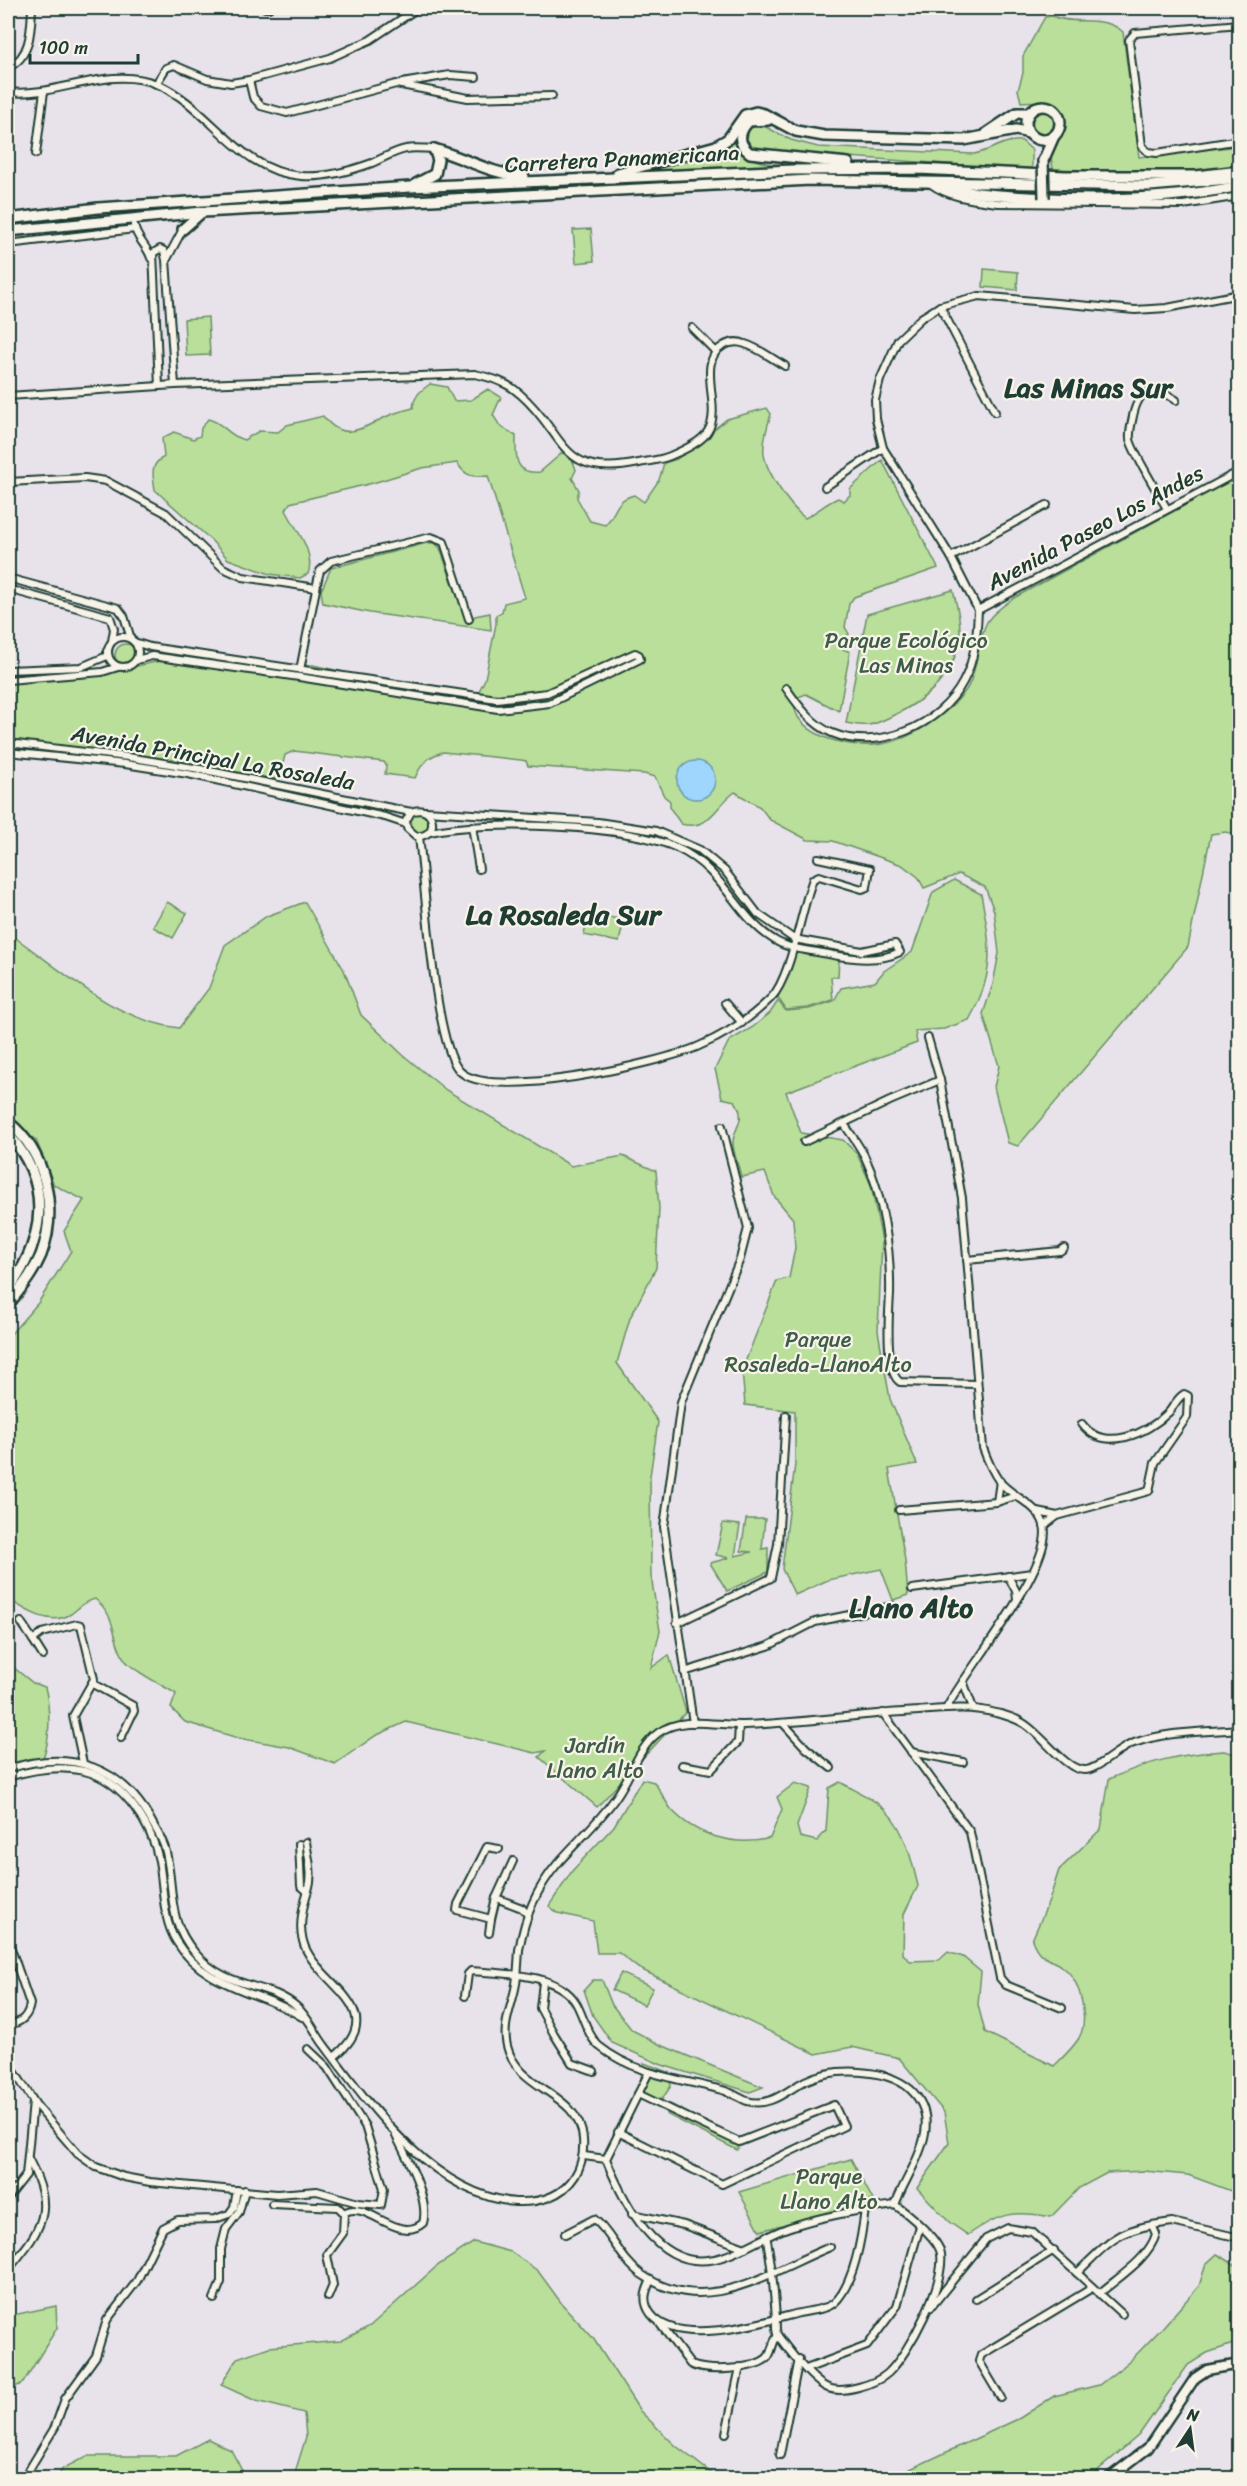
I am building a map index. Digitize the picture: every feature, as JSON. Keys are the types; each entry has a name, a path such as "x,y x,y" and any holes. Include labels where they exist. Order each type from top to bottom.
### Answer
{"main road":[{"path":"979,138 1017,113 1029,113 1043,106 1053,109 1060,123 1043,161"},
{"path":"434,149 456,154 495,173 566,181 631,171 717,146 728,139 746,116 756,112 796,131 824,136 979,138 1016,130 1044,140 1054,136"},
{"path":"1029,113 1026,123 1043,161 1044,198"},
{"path":"784,125 766,120 749,121 740,135 742,147 750,153 761,156 918,169"},
{"path":"410,187 435,174 438,160 434,149"},
{"name":"Carretera Panamericana","path":"8,219 98,208 410,187 792,170 918,169 1065,176 1196,176 1239,171"},
{"name":"Carretera Panamericana","path":"8,231 134,224 203,212 810,180 926,180 1150,186 1239,178"},
{"path":"926,180 955,190 1044,198 1160,198 1239,186"},
{"path":"183,229 203,212"},
{"path":"8,1122 17,1129 35,1155 44,1178 50,1206 49,1225 41,1255 31,1275 8,1305"},
{"path":"8,1134 22,1150 32,1168 39,1207 34,1247 25,1267 8,1290"}],"street":[{"path":"8,67 21,58 27,47 32,31 32,8"},
{"path":"156,84 166,68 174,65 207,78 231,83 330,58 370,40 418,8"},
{"path":"1239,24 1135,33 1129,40 1142,146 1148,152 1157,153 1239,140"},
{"path":"249,80 253,97 261,106 287,113 396,84 450,75 476,77"},
{"path":"8,92 44,90 134,78 156,84 174,93 238,150 261,165 288,174 332,174 348,171 407,148 434,149"},
{"path":"396,84 468,98 552,96"},
{"path":"36,153 44,90"},
{"path":"926,180 942,192 998,203 1183,205 1239,196"},
{"path":"8,244 134,224 137,237 149,250 153,265 159,386"},
{"path":"166,260 183,229"},
{"path":"153,265 156,249 164,251 175,385"},
{"name":"Avenida Paseo Los Andes","path":"1239,294 1167,308 1135,310 979,296 940,306 921,318 898,340 880,380 875,400 876,419 883,448 951,557 978,610 1239,471"},
{"path":"940,306 995,412"},
{"path":"156,314 169,312"},
{"path":"692,328 715,351"},
{"path":"8,396 175,385 475,374 507,384 520,394 557,441 575,457 591,465 620,467 669,457 695,443 708,431 714,415 710,369 715,351 727,344 746,344 785,366"},
{"path":"1167,509 1130,439 1136,402 1142,393 1150,391 1166,393 1176,400"},
{"path":"825,487 883,448"},
{"path":"8,482 85,478 106,481 166,513 223,568 243,577 316,588"},
{"path":"951,557 1047,505"},
{"path":"299,676 320,571 332,561 436,537 444,542 469,619"},
{"path":"8,578 118,608 124,616 138,650 136,660"},
{"path":"8,589 110,616 114,629 107,656 89,666 8,670"},
{"path":"786,688 804,712 830,733 856,740 866,740 892,736 906,731 940,709 962,684 976,640 978,610"},
{"path":"8,680 102,672 130,666 136,660 152,656 299,676 498,709 550,703 640,661 640,656 635,653 547,693 497,699 187,652 121,637 112,642"},
{"path":"107,651 111,662 118,667"},
{"path":"187,652 187,662"},
{"path":"452,702 454,693"},
{"name":"Avenida Principal La Rosaleda","path":"8,743 128,757 200,769 411,812"},
{"name":"Avenida Principal La Rosaleda","path":"8,752 125,764 188,774 385,817 406,824"},
{"path":"426,811 433,821 430,832"},
{"path":"419,837 409,832 406,824 411,812 598,822 656,831 676,837 707,856 725,871 758,914 793,942 862,960 900,952 895,944 862,951 793,942 776,941 752,921 721,880 701,862 665,843 627,834 600,831 472,826 430,832 419,837"},
{"path":"472,826 479,869"},
{"path":"419,837 438,996 451,1058 464,1075 475,1080 512,1084 570,1077 698,1047 742,1023 776,991 785,974 810,885 816,877 862,889 867,887 870,869 818,858"},
{"path":"725,1003 742,1023"},
{"path":"928,1038 940,1080 962,1198 983,1448 1000,1481 1016,1496 1038,1512 1057,1516"},
{"path":"804,1142 940,1080"},
{"path":"844,1124 864,1155 877,1188 885,1236 890,1288 889,1332 892,1369 896,1380 976,1384"},
{"path":"693,1723 664,1527 681,1402 740,1260 748,1228 722,1126"},
{"path":"967,1260 1060,1251 1064,1248"},
{"path":"1044,1526 1057,1516 1149,1491 1155,1463 1187,1417 1188,1396 1184,1394 1180,1397 1169,1411 1145,1430 1126,1437 1110,1440 1094,1436 1082,1424"},
{"path":"677,1623 771,1578 778,1544 786,1415"},
{"path":"997,1502 1000,1481"},
{"path":"899,1510 997,1502 1016,1496"},
{"path":"946,1709 1032,1573 1044,1546 1044,1526 1038,1512"},
{"path":"912,1589 1032,1573"},
{"path":"1008,1576 1016,1591 1017,1600"},
{"path":"684,1672 768,1646 816,1622 892,1606"},
{"path":"21,1622 44,1656"},
{"path":"33,1640 56,1629 81,1625 93,1684 73,1716 83,1763"},
{"path":"963,1681 973,1708"},
{"path":"93,1684 133,1706 134,1711 121,1738"},
{"path":"8,1769 31,1761 83,1763 104,1770 121,1783 145,1808 166,1849 175,1922 196,1954 216,1972 294,2003 393,2130 441,2175 466,2187 517,2202 538,2201 554,2196 576,2175 584,2156 582,2130 576,2115 567,2104 522,2074 508,2050 506,2024 528,1915 543,1882 616,1797 645,1745 660,1731 673,1725 693,1723 739,1726 883,1713 973,1708 1022,1722 1063,1759 1076,1769 1083,1770 1099,1765 1128,1744 1147,1739 1239,1729"},
{"path":"883,1713 970,1833 1000,1978 1006,1985 1062,2008"},
{"path":"783,1723 806,1748 831,1768"},
{"path":"682,1764 711,1770 738,1742 739,1726"},
{"path":"911,1752 963,1762"},
{"path":"8,1777 31,1770 85,1771 116,1789 133,1806 148,1827 158,1859 168,1923 176,1941 212,1978 289,2009 310,2022"},
{"path":"116,1789 121,1783"},
{"path":"307,1891 301,1886 302,1843 310,1869 307,1891 302,1919 303,1943 315,1963 346,1998 356,2022 351,2041 334,2057"},
{"path":"491,1919 457,1910 456,1907 487,1847 499,1849"},
{"path":"489,1933 496,1898 513,1861"},
{"path":"302,1869 310,1869"},
{"path":"496,1898 522,1908 528,1915"},
{"path":"8,1940 30,2004 28,2014 21,2021 8,2025"},
{"path":"465,1996 469,1971 529,1976 565,1991 574,1999 598,2046 649,2072 673,2080 723,2090 748,2101 771,2101 807,2080 845,2072 883,2076 900,2082 910,2089 918,2100 926,2130 922,2151 895,2205"},
{"path":"543,1982 540,2008 554,2034 572,2063 594,2071"},
{"path":"8,2062 33,2102 78,2154 96,2168 150,2182 277,2194 317,2191 358,2203 378,2206 383,2203 384,2189 365,2126 327,2067 308,2049"},
{"path":"649,2072 606,2159 632,2214 651,2237 666,2249 691,2259 712,2260 745,2248 766,2236 819,2218 895,2205 910,2215 941,2253 930,2308"},
{"path":"618,2132 722,2184 843,2128 836,2106 830,2105 739,2142 638,2094"},
{"path":"8,2198 26,2175 33,2102"},
{"path":"344,2213 353,2211 372,2215 404,2230 414,2229 423,2223 424,2210 419,2188 393,2130"},
{"path":"584,2156 606,2159"},
{"path":"8,2271 41,2223 45,2207 42,2184 29,2160"},
{"path":"213,2299 220,2282 221,2249 226,2229 239,2212 241,2190"},
{"path":"24,2478 56,2427 65,2399 96,2356 107,2320 137,2282 163,2228 178,2220 215,2219 229,2214 241,2190"},
{"path":"272,2204 338,2206 344,2213 343,2233 327,2255 333,2285 328,2297"},
{"path":"660,2324 717,2331 833,2304 850,2282 865,2209"},
{"path":"632,2214 684,2225 745,2248"},
{"path":"565,2234 594,2219 627,2262 651,2280 672,2289 722,2292 746,2286 771,2271 830,2247"},
{"path":"1077,2273 1115,2236 1127,2230 1172,2222 1239,2238"},
{"path":"1099,2294 1138,2260 1148,2248 1156,2234 1152,2225"},
{"path":"806,2369 867,2346 897,2306 920,2226"},
{"path":"778,2336 806,2369 826,2388 839,2391 876,2381 889,2372 930,2308 986,2239 1008,2228 1032,2232 1122,2314"},
{"path":"651,2280 646,2290 647,2307 695,2367 720,2370 763,2361 769,2355 778,2336 766,2236"},
{"path":"976,2299 1054,2250"},
{"path":"1001,2398 979,2361 981,2355 1092,2288"},
{"path":"780,2455 799,2359"},
{"path":"1109,2478 1148,2448 1195,2378 1207,2370 1239,2364"},
{"path":"726,2433 740,2367"}],"green space":[{"path":"1052,16 1060,19 1107,23 1123,32 1139,157 1239,146 1239,167 1184,173 1053,169 1050,152 1066,121 1046,105 1021,102 1018,90 1023,73 1023,56 1045,17"},
{"path":"1043,112 1051,116 1055,124 1051,132 1043,136 1035,132 1031,124 1035,116"},
{"path":"760,124 791,140 818,147 974,154 1010,142 1022,141 1032,150 1032,170 754,150 747,139 749,129"},
{"path":"734,138 739,149 757,161 769,164 819,166 637,174 718,151 729,145"},
{"path":"591,229 594,261 576,263 573,230"},
{"path":"984,269 1018,272 1017,290 983,287"},
{"path":"208,317 210,355 186,356 184,319"},
{"path":"430,384 447,387 454,401 471,400 488,389 501,397 493,415 500,426 516,436 516,457 521,467 531,472 540,472 562,453 571,455 576,470 572,478 579,490 577,498 590,521 605,525 619,503 628,497 634,495 644,502 659,480 664,463 677,459 687,450 702,443 708,434 727,419 767,408 771,414 765,436 765,461 785,497 805,518 838,498 844,501 850,495 850,489 882,460 938,568 854,597 849,604 845,627 849,634 843,638 841,648 850,652 839,711 806,694 793,699 797,715 805,725 824,737 848,744 871,745 893,742 939,717 950,708 970,683 983,631 988,620 998,610 1012,599 1239,476 1239,836 1226,832 1211,834 1188,947 1018,1146 1008,1143 994,1087 999,1066 983,1014 993,984 999,953 994,911 985,887 959,874 924,888 918,877 902,865 833,841 808,840 770,820 760,807 735,792 705,821 691,825 681,824 670,808 670,801 664,796 655,777 644,774 528,766 526,761 521,760 443,752 426,761 415,778 385,774 384,762 294,751 285,755 280,776 275,779 155,757 8,739 8,684 47,675 127,668 179,657 294,671 305,665 313,665 358,675 478,693 485,679 496,615 502,612 504,603 525,598 488,476 470,475 463,471 457,463 422,468 373,483 290,503 286,510 309,557 308,574 300,578 270,574 228,559 211,540 155,490 154,467 164,457 162,438 174,432 193,439 200,436 201,428 208,419 244,440 259,431 278,432 287,425 323,416 339,430 355,430 413,408 418,394"},
{"path":"427,543 435,543 440,548 465,618 471,620 475,616 490,613 491,630 370,613 323,603 321,591 331,568"},
{"name":"Parque Ecológico Las Minas","path":"953,590 959,615 959,641 950,666 935,687 914,704 877,723 860,725 846,723 867,614"},
{"path":"126,644 134,647 137,655 134,663 126,666 118,663 115,655 118,647"},
{"path":"419,812 426,815 429,822 426,829 419,832 412,829 409,822 412,815"},
{"name":"Parque Rosaleda-LlanoAlto","path":"954,880 981,894 989,945 984,988 969,1020 944,1029 915,1031 917,1043 786,1092 801,1133 843,1140 857,1154 871,1185 882,1241 878,1331 890,1399 917,1464 889,1469 905,1560 908,1595 893,1600 881,1569 828,1580 795,1595 782,1569 795,1464 795,1411 745,1405 742,1370 777,1281 789,1278 795,1248 793,1219 774,1196 765,1172 741,1177 733,1143 740,1119 739,1108 735,1101 722,1098 715,1069 729,1041 753,1027 770,1013 778,1001 786,1011 809,1009 834,1001 841,988 875,982 884,971 912,952 933,892"},
{"path":"167,902 187,913 173,938 153,927"},
{"name":"Jardín Llano Alto","path":"305,902 344,970 361,1015 403,1055 446,1090 571,1166 623,1156 656,1171 659,1208 656,1268 630,1318 617,1363 658,1422 650,1476 651,1576 660,1631 651,1668 669,1655 686,1712 597,1807 539,1757 545,1751 535,1753 406,1722 375,1736 335,1764 289,1747 238,1738 185,1722 171,1708 176,1694 142,1674 125,1660 111,1621 95,1599 63,1618 55,1619 38,1616 8,1599 8,1488 15,1482 8,1477 8,1337 38,1303 71,1251 64,1231 84,1200 54,1185 36,1140 8,1122 8,939 17,939 74,981 113,1006 134,1016 179,1028 209,988 225,945 267,916"},
{"path":"588,913 624,920 619,942 584,935"},
{"path":"796,947 839,956 838,977 831,977 833,1000 808,1008 786,1010 775,993 789,976"},
{"path":"746,1519 765,1519 762,1549 768,1548 768,1572 727,1591 710,1563 729,1558 716,1555 723,1523 740,1525 735,1556 752,1552 741,1551"},
{"path":"8,1663 33,1683 45,1687 49,1723 43,1758 28,1759 8,1766"},
{"path":"1224,1751 1240,1755 1239,2194 1188,2175 1144,2171 1107,2173 1079,2188 1051,2217 1026,2214 1007,2215 989,2222 968,2235 949,2222 917,2188 949,2143 944,2112 899,2058 852,2047 816,2054 638,1968 619,1953 597,1953 593,1921 558,1913 549,1906 572,1871 614,1826 642,1779 654,1782 671,1809 692,1826 717,1837 744,1841 770,1838 782,1809 777,1797 795,1783 811,1788 797,1826 800,1837 817,1841 826,1831 829,1788 840,1782 873,1800 886,1811 894,1820 905,1841 918,1886 904,1914 903,1954 910,1961 939,1960 948,1952 963,1957 981,1972 978,2005 985,2032 1054,2066 1079,2038 1083,2021 1082,2002 1071,1975 1042,1955 1032,1940 1049,1901 1059,1870 1101,1829 1109,1779 1165,1759"},
{"path":"621,1973 653,1988 644,2005 612,1990"},
{"path":"593,1980 602,1980 612,2005 632,2030 661,2045 763,2087 750,2092 662,2065 612,2043 593,2016 584,1990"},
{"path":"644,2063 669,2072 671,2086 660,2102 638,2092"},
{"path":"670,2104 743,2141 737,2150 666,2114"},
{"name":"Parque Llano Alto","path":"851,2159 873,2200 760,2231 739,2192"},
{"path":"474,2242 511,2252 538,2271 562,2304 593,2338 640,2411 676,2446 718,2478 297,2478 296,2469 306,2437 304,2413 256,2401 221,2385 237,2358 269,2347 341,2341 370,2326 437,2266"},
{"path":"1217,2254 1239,2267 1239,2342 1207,2353 1188,2365 1139,2435 1089,2478 891,2478 1020,2418 1054,2396 1099,2385 1130,2361 1162,2328 1199,2286 1206,2264"},
{"path":"56,2306 57,2328 23,2383 8,2391 8,2316"},
{"path":"208,2439 231,2450 246,2478 58,2478 62,2469 87,2456 176,2456"}],"water":[{"path":"696,761 709,767 715,780 709,793 696,799 683,793 677,780 683,767"}],"waterway":[{"path":"1231,2478 1240,2469"}],"district":[{"name":"Las Minas Sur","path":"1088,387"},
{"name":"La Rosaleda Sur","path":"563,914"},
{"name":"Llano Alto","path":"911,1607"}]}
